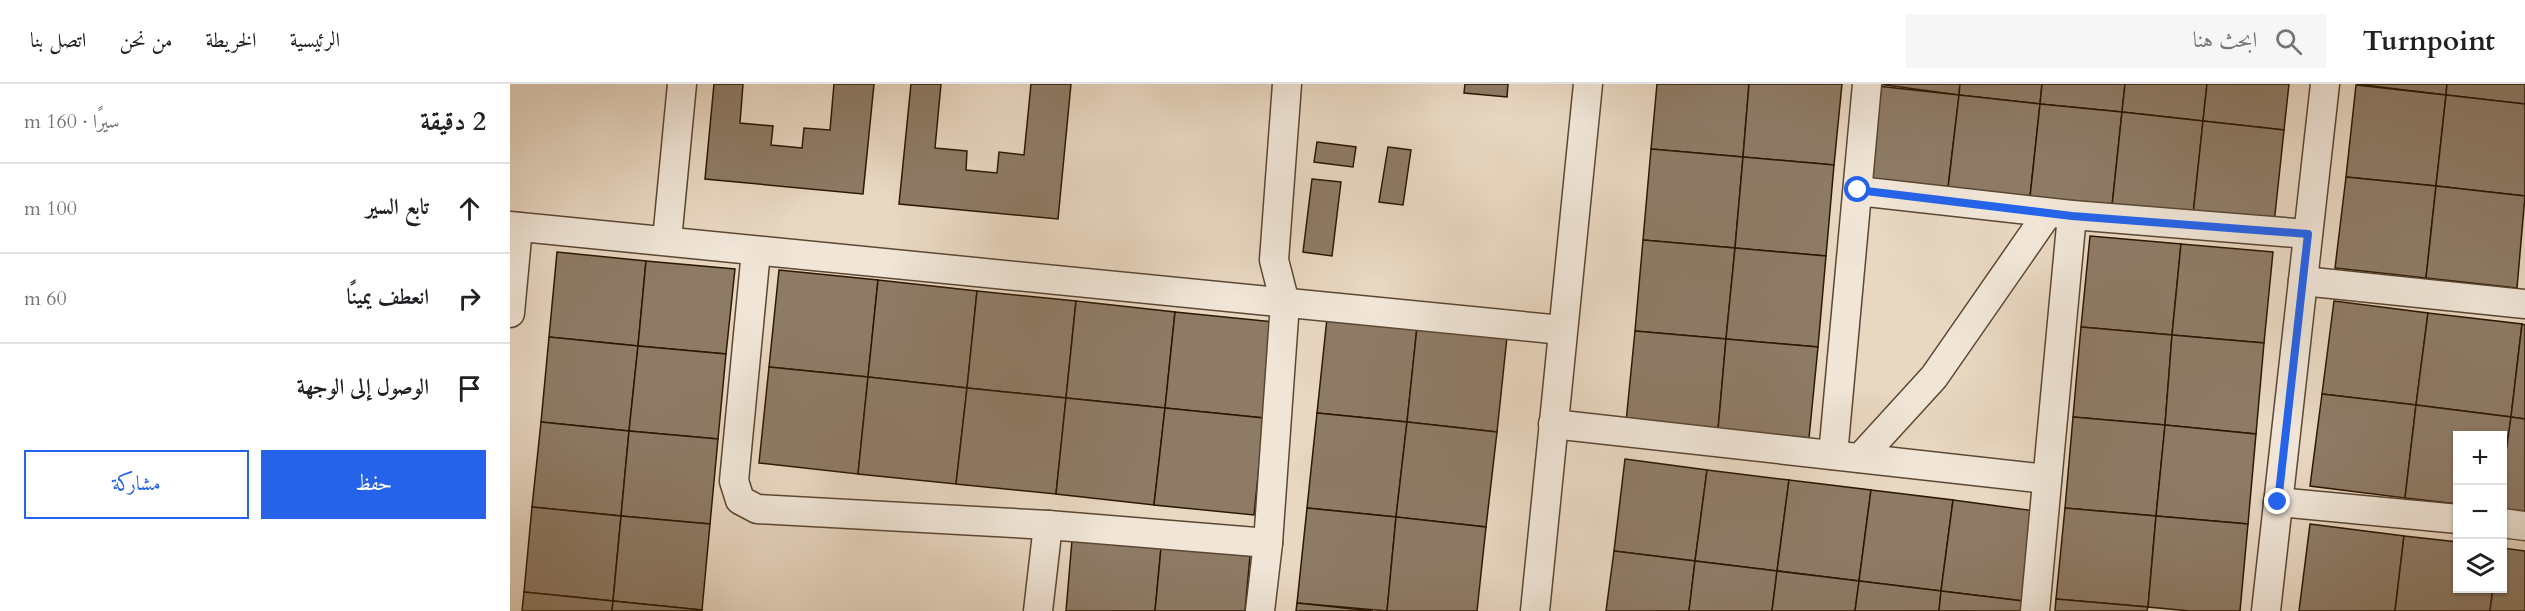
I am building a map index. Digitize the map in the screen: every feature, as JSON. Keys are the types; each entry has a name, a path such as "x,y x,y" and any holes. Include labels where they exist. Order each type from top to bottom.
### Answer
{"street":[{"path":"667,240 682,84"},
{"path":"1260,611 1268,543 1285,303 1274,260 1287,84"},
{"path":"1535,611 1588,84"},
{"path":"1846,457 1858,190 1867,84"},
{"path":"2266,611 2325,84"},
{"path":"1858,190 2060,214 2308,234"},
{"path":"1846,457 1934,377 2060,214"},
{"path":"2035,611 2047,479 2060,214"},
{"path":"510,313 514,227 667,240 756,251 1562,330"},
{"path":"756,251 734,481 740,500 757,509 1048,525 1268,543"},
{"path":"2303,281 2525,304"},
{"path":"1553,424 2047,479"},
{"path":"2278,502 2453,519"},
{"path":"2507,524 2525,526"},
{"path":"1038,611 1048,525"}],"building":[{"path":"714,84 743,84 740,123 773,126 771,145 802,148 804,128 830,130 834,84 874,84 863,194 705,179"},
{"path":"911,84 941,84 935,148 967,151 966,170 997,173 999,152 1024,155 1031,84 1071,84 1058,219 899,204"},
{"path":"1465,84 1508,84 1507,97 1464,93"},
{"path":"1657,84 1749,84 1743,157 1651,149"},
{"path":"1749,84 1842,84 1834,165 1743,157"},
{"path":"1878,84 1960,84 1959,95"},
{"path":"1960,84 2042,84 2040,104 1959,95"},
{"path":"2042,84 2125,84 2122,112 2040,104"},
{"path":"2125,84 2207,84 2203,121 2122,112"},
{"path":"2207,84 2289,84 2284,130 2203,121"},
{"path":"2356,84 2447,84 2446,95"},
{"path":"2447,84 2525,84 2525,104 2446,95"},
{"path":"2356,85 2446,95 2436,186 2346,177"},
{"path":"1877,86 1959,95 1948,188 1867,180"},
{"path":"1959,95 2040,104 2030,197 1948,188"},
{"path":"2446,95 2525,104 2525,196 2436,186"},
{"path":"2040,104 2122,112 2112,206 2030,197"},
{"path":"2122,112 2203,121 2193,215 2112,206"},
{"path":"2203,121 2284,130 2274,224 2193,215"},
{"path":"1317,142 1356,147 1353,167 1314,162"},
{"path":"1388,147 1411,150 1403,205 1379,202"},
{"path":"1651,149 1743,157 1735,248 1643,240"},
{"path":"1743,157 1834,165 1826,256 1735,248"},
{"path":"2346,177 2436,186 2426,278 2335,268"},
{"path":"1312,179 1341,182 1332,256 1303,252"},
{"path":"2436,186 2525,196 2517,288 2426,278"},
{"path":"2090,236 2181,244 2172,335 2081,327"},
{"path":"1643,240 1735,248 1726,339 1635,331"},
{"path":"2181,244 2273,252 2264,343 2172,335"},
{"path":"1735,248 1826,256 1818,347 1726,339"},
{"path":"557,252 646,261 638,346 549,337"},
{"path":"646,261 735,269 726,354 638,346"},
{"path":"779,270 878,280 868,377 769,367"},
{"path":"878,280 977,291 967,388 868,377"},
{"path":"977,291 1076,301 1066,398 967,388"},
{"path":"1076,301 1175,312 1165,408 1066,398"},
{"path":"2334,301 2428,313 2416,405 2322,394"},
{"path":"1175,312 1274,322 1264,418 1165,408"},
{"path":"2428,313 2522,324 2511,417 2416,405"},
{"path":"1327,318 1417,327 1407,422 1317,413"},
{"path":"2522,324 2525,325 2525,419 2511,417"},
{"path":"1417,327 1507,337 1497,432 1407,422"},
{"path":"2081,327 2172,335 2165,425 2073,417"},
{"path":"1635,331 1726,339 1718,430 1626,422"},
{"path":"2172,335 2264,343 2256,434 2165,425"},
{"path":"549,337 638,346 629,431 541,422"},
{"path":"1726,339 1818,347 1809,438 1718,430"},
{"path":"638,346 726,354 718,439 629,431"},
{"path":"769,367 868,377 858,474 759,463"},
{"path":"868,377 967,388 956,484 858,474"},
{"path":"967,388 1066,398 1056,494 956,484"},
{"path":"2322,394 2416,405 2405,498 2310,486"},
{"path":"1066,398 1165,408 1154,505 1056,494"},
{"path":"2416,405 2511,417 2507,445 2507,431 2453,431 2453,503 2405,498"},
{"path":"1165,408 1264,418 1254,515 1154,505"},
{"path":"1317,413 1407,422 1396,517 1307,508"},
{"path":"2073,417 2165,425 2156,516 2065,508"},
{"path":"2511,417 2525,419 2525,513 2507,511 2507,445"},
{"path":"541,422 629,431 621,516 532,507"},
{"path":"1407,422 1497,432 1486,527 1396,517"},
{"path":"2165,425 2256,434 2248,524 2156,516"},
{"path":"629,431 718,439 710,524 621,516"},
{"path":"1625,459 1707,470 1695,561 1614,551"},
{"path":"1707,470 1789,480 1777,571 1695,561"},
{"path":"1789,480 1871,490 1859,581 1777,571"},
{"path":"1871,490 1953,500 1941,591 1859,581"},
{"path":"1953,500 2035,511 2023,601 1941,591"},
{"path":"532,507 621,516 613,601 524,592"},
{"path":"1307,508 1396,517 1387,611 1297,603"},
{"path":"2065,508 2156,516 2148,607 2056,599"},
{"path":"621,516 710,524 702,610 613,601"},
{"path":"2156,516 2248,524 2240,611 2190,611 2148,607"},
{"path":"1396,517 1486,527 1477,611 1387,611"},
{"path":"2310,524 2404,536 2395,611 2299,611"},
{"path":"2404,536 2453,541 2453,593 2492,593 2490,611 2395,611"},
{"path":"1072,540 1161,548 1155,611 1066,611"},
{"path":"1161,548 1250,556 1245,611 1155,611"},
{"path":"2507,549 2525,551 2525,611 2490,611 2492,593 2507,593"},
{"path":"1614,551 1695,561 1689,611 1606,611"},
{"path":"1695,561 1777,571 1772,611 1689,611"},
{"path":"1777,571 1859,581 1855,611 1772,611"},
{"path":"1859,581 1941,591 1939,611 1855,611"},
{"path":"1941,591 2023,601 2022,611 1939,611"},
{"path":"524,592 613,601 612,611 522,611"},
{"path":"2056,599 2148,607 2147,611 2055,611"},
{"path":"613,601 702,610 612,611"},
{"path":"1297,603 1373,611 1296,611"}],"route":[{"path":"1858,190 2072,216 2308,234 2278,502"}]}
